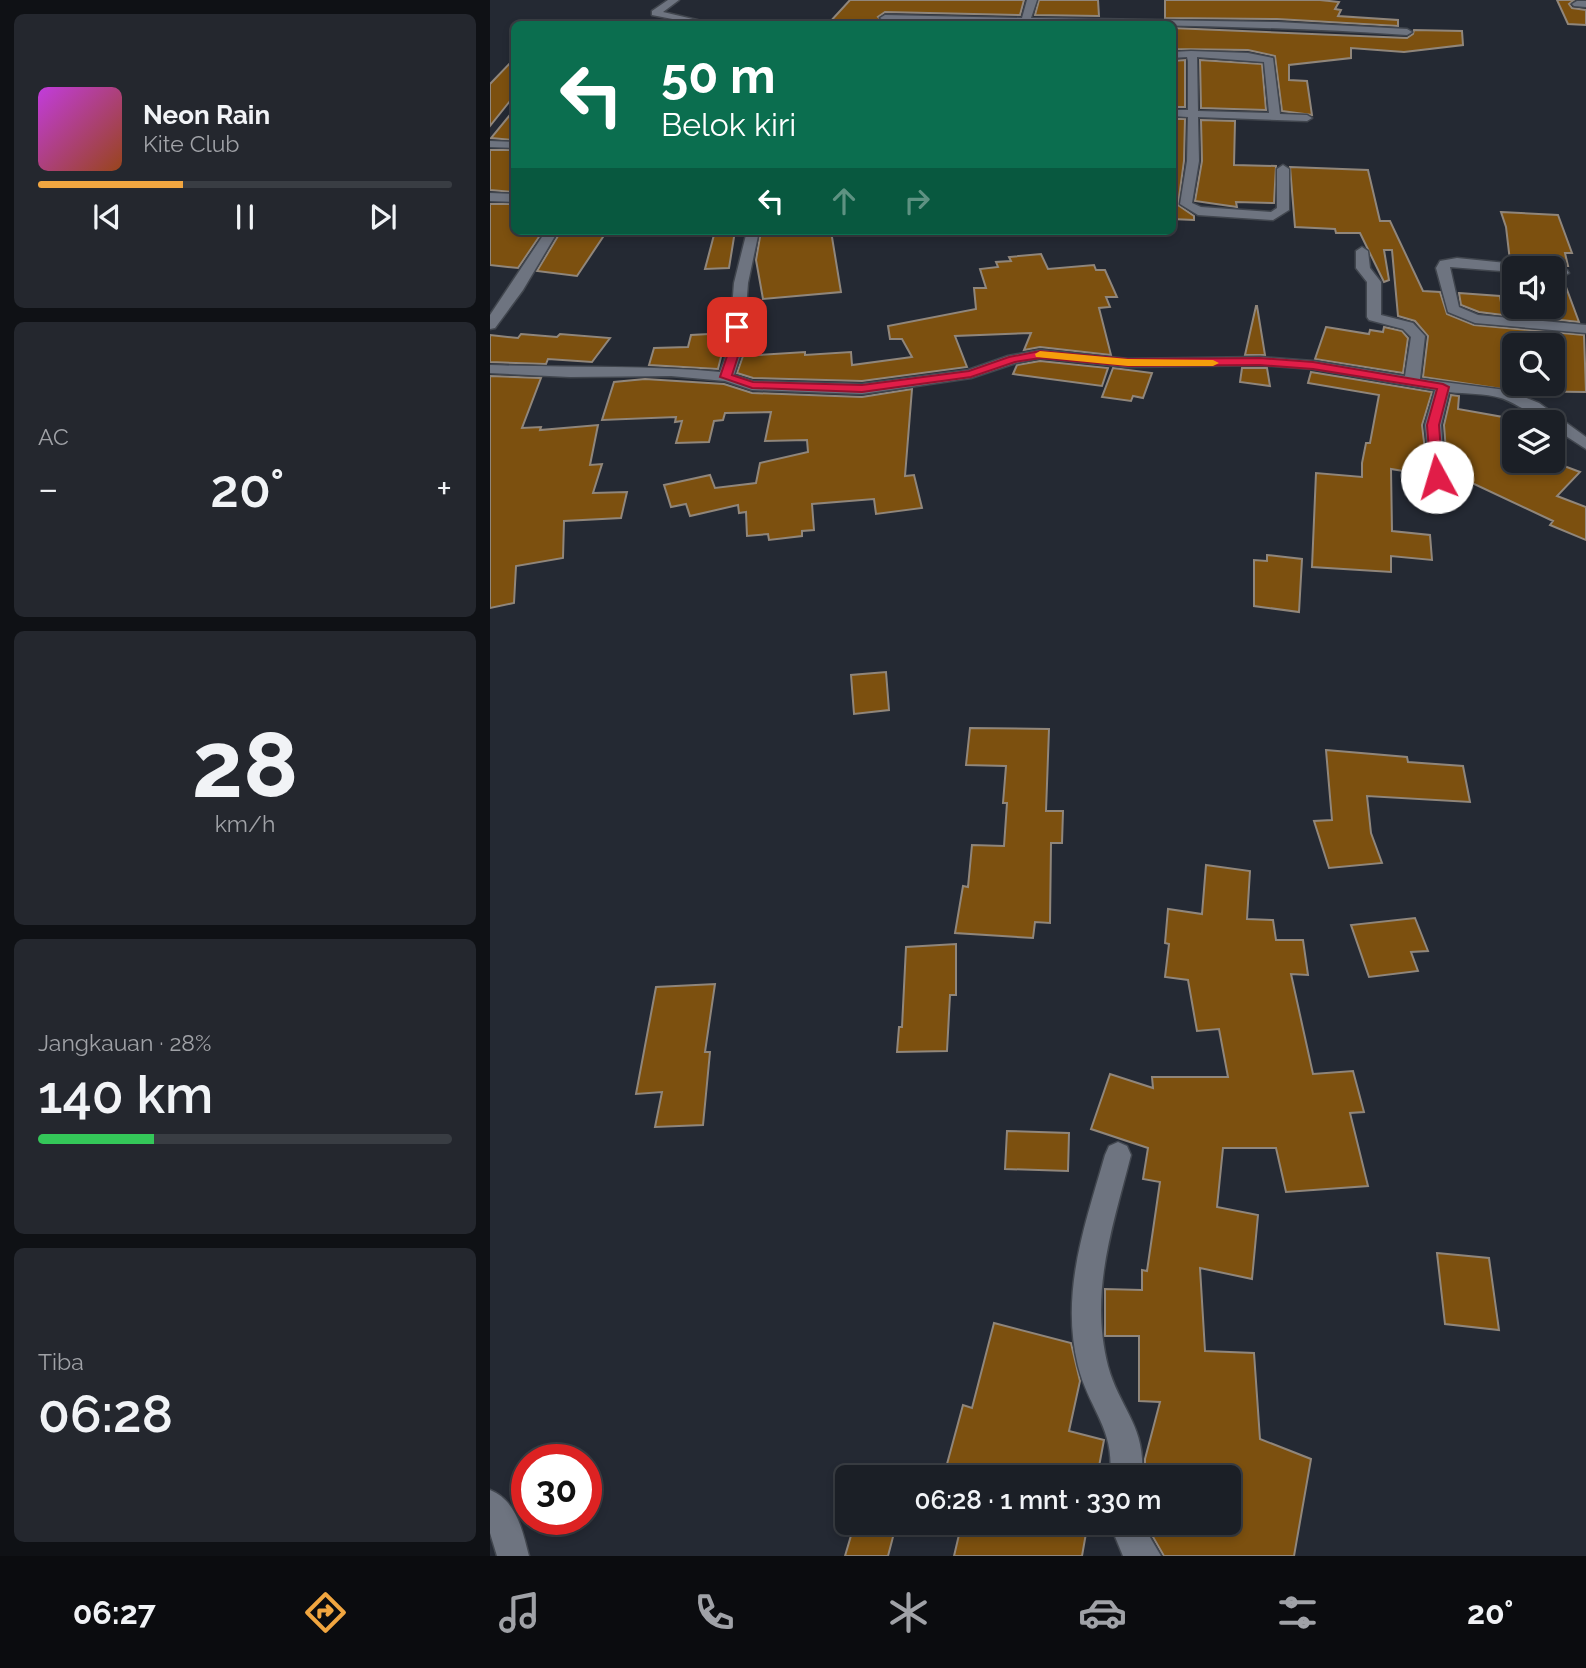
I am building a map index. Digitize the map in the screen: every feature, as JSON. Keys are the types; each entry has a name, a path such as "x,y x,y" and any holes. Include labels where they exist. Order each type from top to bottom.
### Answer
{"street":[{"path":"674,0 655,13 694,21"},
{"path":"1025,21 1032,0"},
{"path":"953,19 960,10"},
{"path":"1036,21 1102,15 1136,21"},
{"path":"885,17 1001,21"},
{"path":"1176,23 1278,23 1407,32"},
{"path":"1191,54 1187,83 1194,114 1186,204 1198,211 1266,217 1279,213 1283,210 1283,169"},
{"path":"1176,55 1248,56 1269,60 1275,116"},
{"path":"1176,113 1307,118"},
{"path":"490,144 511,145"},
{"path":"490,197 511,198"},
{"path":"490,325 516,290 550,235"},
{"path":"726,377 736,347 741,283 752,235"},
{"path":"1362,251 1363,268 1374,282 1374,317 1408,327 1418,336 1412,381"},
{"path":"1502,266 1457,261 1445,264 1443,268 1453,309 1475,319 1586,329"},
{"path":"490,369 570,373 671,372 726,377 752,385 862,389 962,376 1013,359 1040,354 1128,363 1260,361 1300,364 1443,387 1501,393 1534,406 1586,444"},
{"path":"1437,477 1433,425 1443,387"},
{"path":"1118,1155 1087,1277 1087,1306 1093,1364 1098,1383 1121,1424 1126,1439 1128,1465"},
{"path":"490,1506 503,1522 513,1556"},
{"path":"1130,1535 1134,1544 1145,1556"}],"building":[{"path":"850,0 1024,0 1020,15 885,12 878,17 882,21 831,21"},
{"path":"1039,0 1098,0 1099,16 1035,15"},
{"path":"1165,0 1339,2 1335,9 1341,10 1338,16 1398,20 1398,26 1277,19 1165,18"},
{"path":"1557,0 1574,0 1569,4 1572,8 1586,10 1586,25 1568,24"},
{"path":"1176,28 1407,38 1414,30 1462,31 1463,45 1404,52 1351,48 1351,58 1289,65 1289,80 1307,81 1312,115 1282,111 1275,56 1248,50 1176,49"},
{"path":"1185,60 1185,107 1176,107 1176,61"},
{"path":"1200,60 1262,64 1266,110 1201,108"},
{"path":"511,62 511,100 490,126 490,84"},
{"path":"511,114 511,140 491,138"},
{"path":"1176,119 1185,119 1184,161 1178,205 1194,216 1194,220 1176,219"},
{"path":"1201,120 1235,121 1234,165 1276,166 1274,203 1236,202 1237,207 1195,201 1202,161"},
{"path":"490,150 511,150 511,192 490,190"},
{"path":"1290,167 1368,170 1380,221 1390,221 1423,291 1440,292 1447,314 1474,325 1562,333 1502,333 1502,389 1423,377 1428,336 1415,321 1398,316 1392,250 1384,250 1389,280 1384,282 1360,233 1336,233 1335,229 1295,227"},
{"path":"490,204 511,204 511,235 540,235 518,268 490,265"},
{"path":"1501,212 1558,215 1572,253 1565,253 1568,266 1565,266 1565,256 1509,256"},
{"path":"559,235 604,235 577,276 537,271"},
{"path":"714,235 734,235 729,268 705,269"},
{"path":"760,235 832,235 841,292 763,299 756,260"},
{"path":"1041,254 1048,269 1094,265 1096,270 1105,270 1117,297 1106,297 1110,307 1099,308 1111,355 1040,347 1024,350 1031,333 955,336 967,367 862,381 753,378 737,373 743,356 851,352 852,365 912,357 902,339 890,339 888,326 976,309 974,288 986,288 980,269 998,267 996,262 1011,261 1009,257"},
{"path":"1565,284 1579,322 1552,319 1565,319"},
{"path":"1459,293 1500,296 1502,315 1479,312 1461,305"},
{"path":"1256,306 1265,355 1245,355"},
{"path":"1326,327 1369,334 1370,330 1383,332 1384,327 1402,331 1408,338 1403,373 1315,359"},
{"path":"727,333 718,369 649,365 654,348 688,347 691,335"},
{"path":"1565,333 1584,335 1586,392 1565,392"},
{"path":"521,334 610,338 592,362 548,359 546,364 490,362 490,335 518,338"},
{"path":"1040,361 1108,368 1102,386 1013,374 1017,365"},
{"path":"1113,368 1152,373 1143,398 1133,396 1131,401 1102,397"},
{"path":"1242,368 1267,368 1270,386 1240,382"},
{"path":"1311,372 1432,392 1422,425 1428,475 1391,469 1392,531 1430,535 1432,560 1391,556 1391,572 1312,567 1316,473 1362,477 1366,443 1370,443 1379,395 1308,383"},
{"path":"490,376 541,378 522,428 541,427 540,430 598,425 590,465 602,464 593,493 627,492 621,518 564,521 563,558 516,566 514,603 490,608"},
{"path":"645,379 724,384 752,393 862,397 912,389 905,476 914,475 922,508 876,514 874,499 812,504 814,530 802,531 802,536 769,540 768,534 747,536 746,512 739,513 738,505 690,516 686,504 671,507 664,485 710,475 715,488 756,483 760,463 808,452 807,440 765,441 771,412 725,413 723,420 714,421 709,442 676,443 682,421 675,422 676,417 602,420 614,382"},
{"path":"1451,395 1459,396 1458,409 1502,417 1502,473 1565,473 1565,466 1580,472 1557,496 1586,507 1586,540 1550,525 1553,521 1470,482 1446,481 1448,477 1444,425"},
{"path":"1267,555 1302,559 1299,612 1254,606 1254,560 1267,561"},
{"path":"886,672 889,710 854,714 851,675"},
{"path":"970,728 1049,729 1046,811 1063,811 1062,843 1051,843 1050,923 1035,922 1033,938 955,933 963,886 968,887 972,845 1004,846 1006,766 966,765"},
{"path":"1326,750 1407,757 1408,762 1463,766 1470,802 1367,796 1371,833 1382,863 1329,868 1314,821 1332,820"},
{"path":"1206,865 1250,871 1247,919 1273,920 1276,940 1303,940 1308,975 1291,974 1313,1074 1353,1071 1364,1112 1350,1113 1368,1186 1286,1192 1276,1148 1223,1148 1217,1207 1258,1215 1252,1279 1200,1268 1205,1351 1254,1353 1260,1439 1311,1459 1294,1556 1164,1556 1152,1535 1241,1535 1241,1465 1145,1465 1160,1402 1139,1401 1139,1336 1105,1336 1105,1289 1142,1290 1142,1270 1147,1271 1160,1182 1143,1179 1148,1148 1091,1129 1110,1074 1153,1088 1152,1077 1228,1077 1219,1029 1197,1031 1188,980 1165,977 1169,944 1165,943 1168,909 1202,914"},
{"path":"1415,918 1428,951 1411,952 1418,971 1369,977 1351,925"},
{"path":"956,944 956,995 950,995 947,1051 897,1052 899,1027 902,1027 906,947"},
{"path":"715,984 705,1052 710,1052 703,1125 655,1127 662,1092 636,1094 656,987"},
{"path":"1007,1131 1069,1133 1068,1171 1005,1169"},
{"path":"1437,1253 1489,1258 1499,1330 1445,1324"},
{"path":"994,1323 1071,1343 1080,1381 1069,1431 1104,1440 1099,1465 947,1464 963,1405 972,1408"},
{"path":"851,1535 893,1535 888,1556 845,1556"},
{"path":"959,1535 1086,1535 1082,1556 954,1556"}],"slow traffic":[{"path":"1040,354 1128,363 1213,363"}],"route":[{"path":"737,327 736,347 726,377 752,385 862,389 971,374 1013,359 1040,354 1128,363 1260,361 1313,365 1443,387 1433,425 1437,477"}]}
